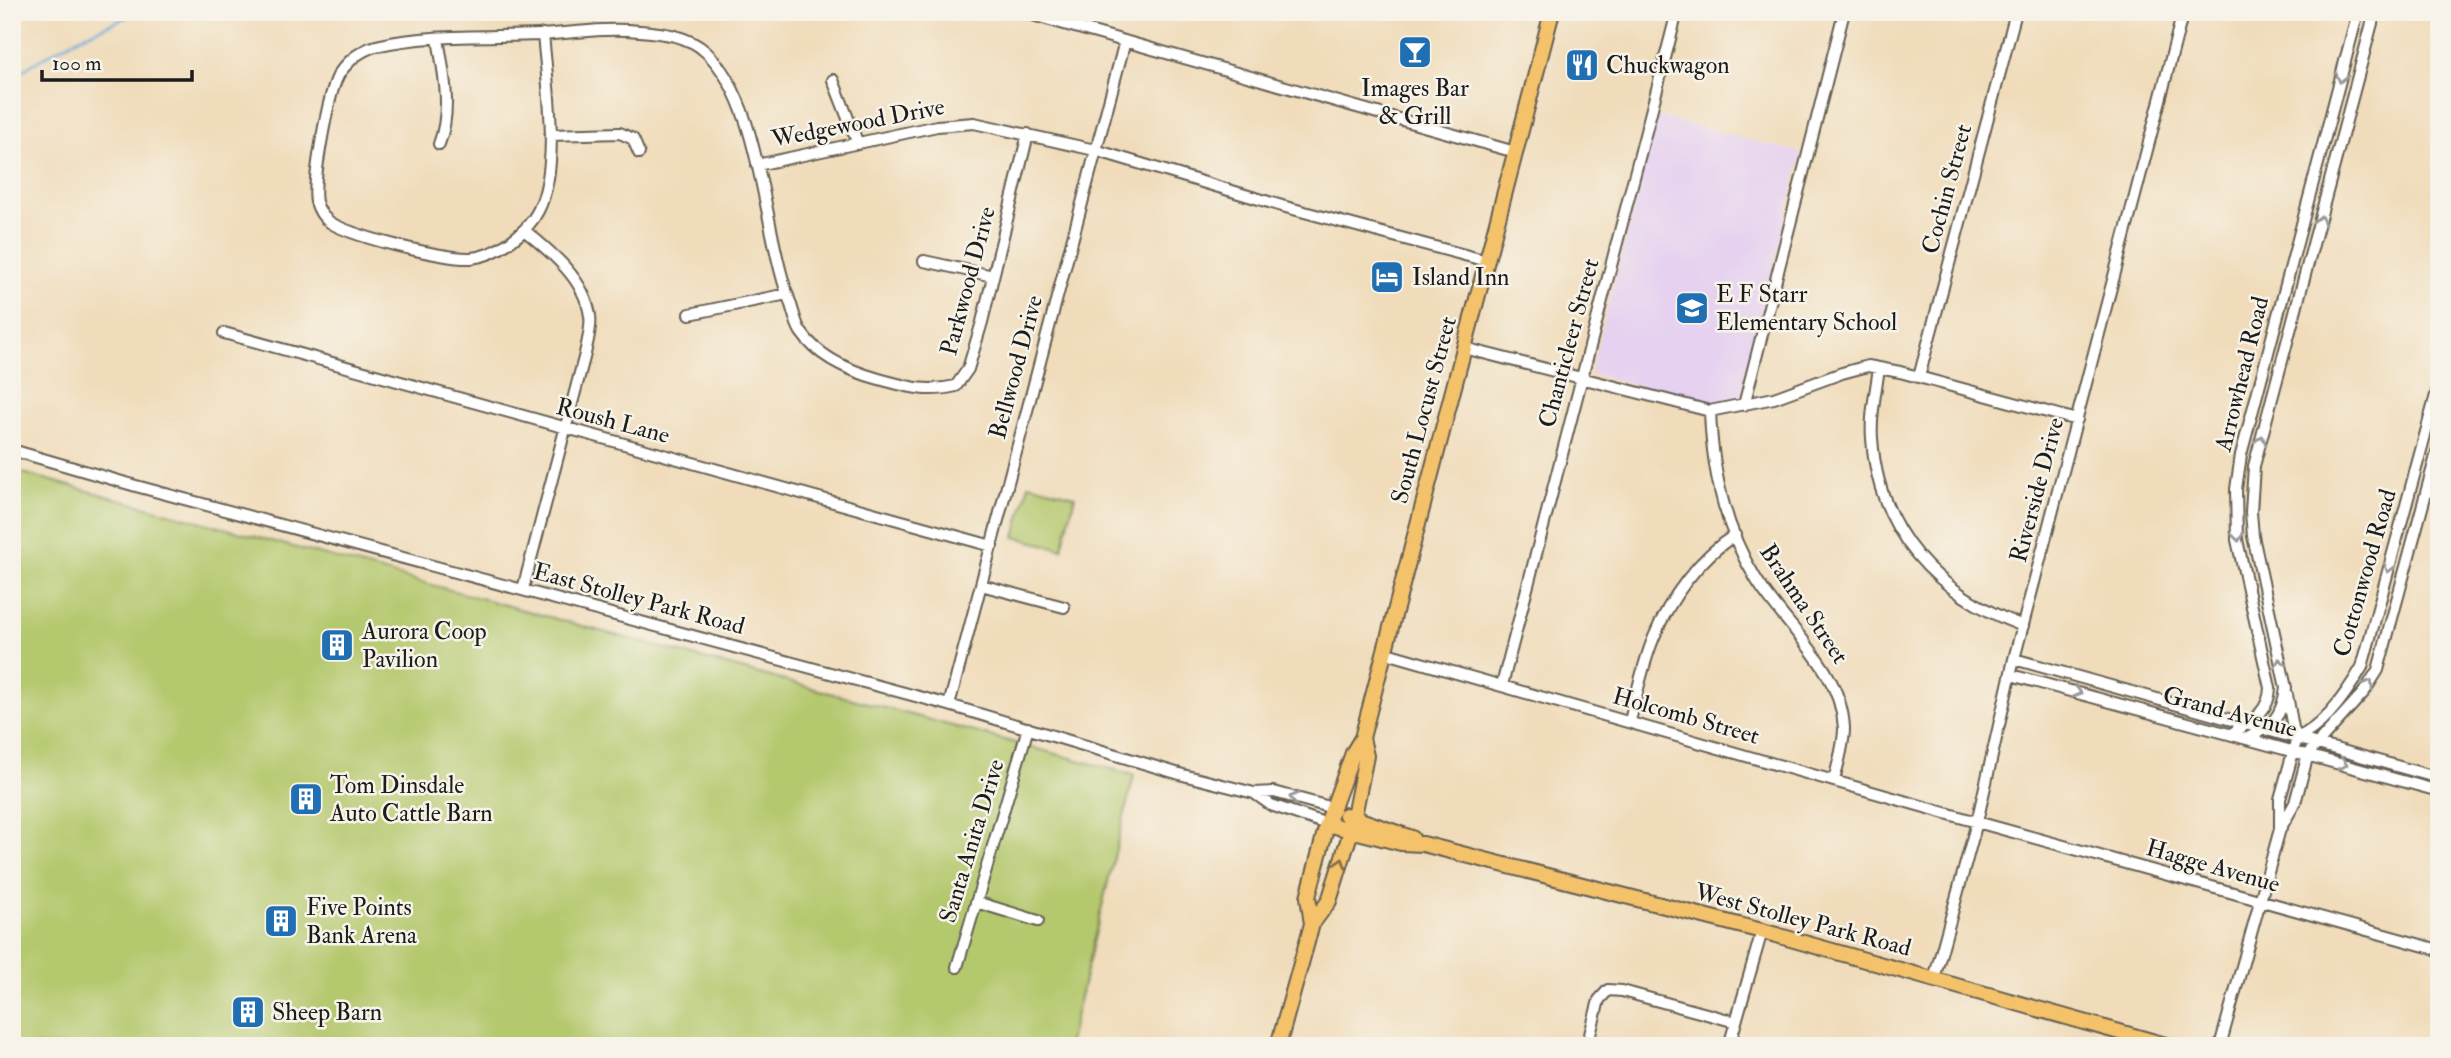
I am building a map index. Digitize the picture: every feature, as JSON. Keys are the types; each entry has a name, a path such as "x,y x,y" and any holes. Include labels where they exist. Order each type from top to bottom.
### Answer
{"main road":[{"name":"South Locust Street","path":"1312,924 1308,897 1327,824 1353,753 1362,738 1552,12"},
{"name":"South Locust Street","path":"1278,1046 1312,924 1329,901 1352,825 1366,756 1362,738"},
{"name":"West Stolley Park Road","path":"1333,808 1352,825"},
{"name":"West Stolley Park Road","path":"1327,824 1352,825 1401,843 1423,844 1762,931 2169,1046"}],"street":[{"path":"1023,12 1516,152"},
{"name":"Chanticleer Street","path":"1502,685 1677,12"},
{"path":"1744,405 1843,12"},
{"name":"Cochin Street","path":"1919,377 2017,12"},
{"name":"Riverside Drive","path":"1934,979 1977,822 2014,659 2183,12"},
{"name":"Arrowhead Road","path":"2231,734 2265,709 2270,688 2237,540 2236,489 2241,455 2358,12"},
{"name":"Arrowhead Road","path":"2308,754 2293,728 2253,536 2251,512 2254,466 2375,12"},
{"name":"Wedgewood Drive","path":"524,230 496,250 485,254 473,258 443,257 328,222 317,207 314,189 337,77 350,60 372,47 438,39 635,30 677,36 702,48 722,68 738,100 757,165 937,126 974,123 1095,150 1282,206 1487,261"},
{"path":"523,589 585,354 590,317 579,286 555,254 524,230 538,212 547,187 551,160 544,34"},
{"path":"438,39 446,88 444,129 439,144"},
{"name":"Bellwood Drive","path":"949,705 1125,41"},
{"path":"833,80 858,144"},
{"path":"550,135 620,133 633,139 639,153"},
{"name":"Parkwood Drive","path":"757,165 779,272 800,331 824,355 859,374 934,391 956,386 968,369 1028,134"},
{"path":"924,261 993,276"},
{"path":"690,314 787,294"},
{"name":"Roush Lane","path":"223,333 992,546"},
{"path":"1464,348 1710,411 1774,398 1868,366 1919,377 2077,420"},
{"path":"1879,368 1871,434 1874,462 1880,489 1907,545 1943,582 2003,618 2023,626"},
{"name":"Cottonwood Road","path":"2297,738 2310,731 2322,719 2351,686 2362,667 2439,384"},
{"name":"Brahma Street","path":"1710,411 1711,449 1728,519 1735,536 1755,578 1782,616 1811,649 1829,679 1840,707 1844,729 1835,780"},
{"name":"Cottonwood Road","path":"2308,754 2364,692 2378,670 2439,445"},
{"name":"East Stolley Park Road","path":"12,450 949,705 1183,775 1254,793 1274,792 1333,808"},
{"path":"1630,721 1654,637 1673,600 1700,565 1724,542 1735,536"},
{"path":"981,585 1064,607"},
{"name":"Holcomb Street","path":"1383,652 1977,822"},
{"name":"Grand Avenue","path":"2014,659 2439,778"},
{"name":"Grand Avenue","path":"2011,675 2439,791"},
{"path":"2248,738 2264,730 2280,713 2286,688"},
{"name":"Santa Anita Drive","path":"957,967 1028,728"},
{"path":"2280,829 2280,800 2297,738"},
{"path":"2220,1046 2280,829 2295,803 2308,754"},
{"name":"East Stolley Park Road","path":"1254,793 1271,805 1327,824"},
{"name":"Hagge Avenue","path":"1977,822 2439,950"},
{"path":"976,902 1038,921"},
{"path":"1729,1046 1762,931"},
{"path":"1587,1046 1599,1000 1608,990 1630,993 1736,1022"}],"shaded area":[{"path":"1657,116 1802,153 1740,400 1705,403 1590,374"}],"green space":[{"path":"12,470 1134,775 1068,1046 12,1046"},
{"path":"1029,484 1075,496 1062,549 1015,537"}],"waterway":[{"path":"12,78 74,40 141,12"}],"place":[{"name":"Images Bar & Grill","path":"1415,52"},
{"name":"Chuckwagon","path":"1582,65"},
{"name":"Island Inn","path":"1387,277"},
{"name":"E F Starr Elementary School","path":"1692,308"},
{"name":"Aurora Coop Pavilion","path":"337,645"},
{"name":"Tom Dinsdale Auto Cattle Barn","path":"306,799"},
{"name":"Five Points Bank Arena","path":"281,921"},
{"name":"Sheep Barn","path":"248,1012"}]}
